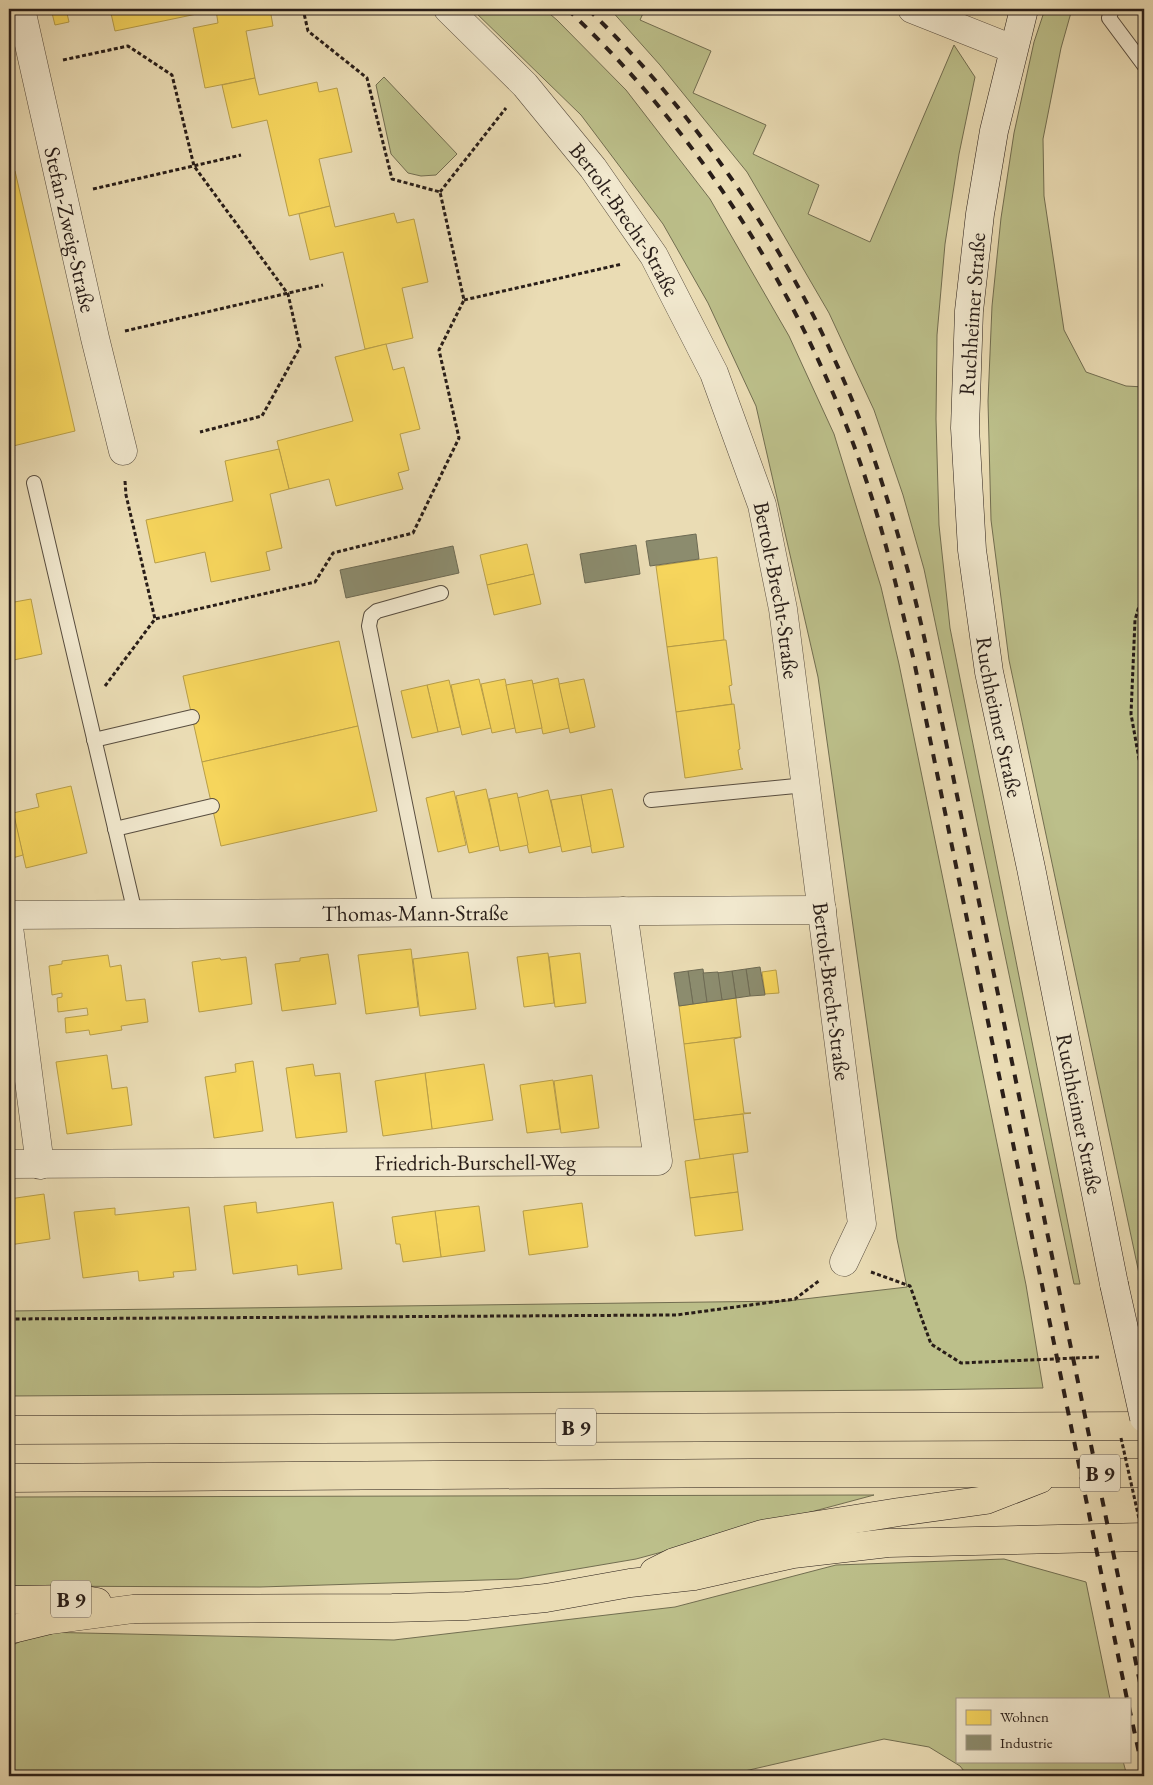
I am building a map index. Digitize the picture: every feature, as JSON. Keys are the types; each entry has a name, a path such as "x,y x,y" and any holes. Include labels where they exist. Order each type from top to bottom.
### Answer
{"highway":[{"name":"B 9","path":"9,1430 1144,1426"},
{"name":"B 9","path":"9,1478 751,1473 1144,1473"},
{"name":"B 9","path":"9,1600 79,1599 132,1609 392,1608 466,1606 546,1598 630,1583 674,1562 762,1534 986,1500 1055,1473"},
{"path":"630,1583 694,1576 793,1554 888,1543 1144,1537"},
{"path":"9,1630 50,1620 132,1609"}],"street":[{"name":"Stefan-Zweig-Straße","path":"20,9 95,338 123,451"},
{"name":"Bertolt-Brecht-Straße","path":"448,9 525,85 594,168 654,256 714,373 762,505 783,609 862,1224 844,1262"},
{"path":"912,9 1013,49"},
{"name":"Ruchheimer Straße","path":"1024,9 994,131 980,214 970,311 965,428 972,550 989,672 1033,877 1114,1284 1144,1418"},
{"name":"Thomas-Mann-Straße","path":"9,914 822,910"},
{"name":"Friedrich-Burschell-Weg","path":"9,1164 658,1161 622,912"},
{"path":"9,928 40,1165"}],"lane":[{"path":"1112,9 1109,18 1144,65"},
{"path":"34,483 135,913"},
{"path":"427,912 369,626 371,616 377,611 441,593"},
{"path":"94,740 192,717"},
{"path":"652,800 806,785"},
{"path":"115,829 212,806"}],"path":[{"path":"303,9 308,31 367,78 392,179 440,192"},
{"path":"33,66 128,46 172,75 194,166 288,294 300,347 262,416 200,432"},
{"path":"440,192 525,85"},
{"path":"63,196 241,155"},
{"path":"87,711 155,620 315,582 333,552 414,533 459,438 439,350 464,300 440,192"},
{"path":"464,300 654,256"},
{"path":"95,338 323,285"},
{"path":"123,451 126,495 155,620"},
{"path":"1144,589 1135,620 1131,714 1144,787"},
{"path":"9,1319 676,1315 795,1299 844,1262 910,1286 930,1344 961,1363 1105,1357"}],"green space":[{"path":"472,9 544,9 626,90 710,199 789,336 834,434 881,587 899,664 1026,1285 1043,1388 9,1396 9,1311 787,1301 907,1287 897,1239 818,677 756,406 708,303 663,224 581,115"},
{"path":"610,9 645,9 640,20 711,51 693,93 766,125 753,154 819,185 808,214 870,242 954,45 975,77 959,154 945,244 937,335 936,419 939,525 950,628 1080,1284 1074,1284 924,569 903,495 874,410 829,313 747,172 660,65"},
{"path":"1045,9 1072,9 1061,48 1043,139 1044,196 1064,330 1086,372 1126,386 1144,387 1144,1297 1009,660 991,520 988,401 992,306 1001,218 1014,133 1034,42"},
{"path":"384,77 457,154 436,175 421,176 408,173 391,154 376,85"},
{"path":"874,1495 636,1559 518,1579 260,1587 9,1586 9,1497"},
{"path":"1004,1559 1086,1582 1110,1698 956,1698 956,1762 1123,1762 1127,1776 968,1776 960,1766 929,1747 884,1739 723,1776 9,1776 9,1647 39,1632 394,1640 675,1607 836,1565"}],"building: Wohnen":[{"path":"51,9 66,9 69,22 55,25"},
{"path":"110,9 270,9 273,26 246,31 255,78 205,88 193,28 218,23 216,10 115,31"},
{"path":"255,78 259,95 317,82 319,92 337,88 352,152 319,159 330,206 289,216 267,120 232,128 222,85"},
{"path":"15,171 75,431 9,447 9,172"},
{"path":"330,206 335,227 394,213 397,223 414,219 428,282 402,288 413,338 365,349 343,252 310,260 299,214"},
{"path":"386,344 393,370 404,367 420,429 400,434 409,470 398,473 403,489 336,506 329,479 289,489 277,441 353,421 335,357"},
{"path":"279,449 289,489 270,494 282,548 266,552 270,570 211,582 205,552 155,563 146,520 233,501 225,461"},
{"path":"527,544 534,574 487,585 480,555"},
{"path":"717,557 724,640 667,647 656,566"},
{"path":"534,574 541,604 494,615 487,585"},
{"path":"31,599 42,654 9,661 9,603"},
{"path":"726,640 732,685 729,686 732,704 676,712 667,647"},
{"path":"339,641 358,726 202,762 183,676"},
{"path":"558,678 569,728 543,734 532,684"},
{"path":"479,679 491,728 462,735 451,685"},
{"path":"505,679 515,728 492,733 481,684"},
{"path":"584,679 595,727 570,733 559,684"},
{"path":"449,680 460,727 438,732 427,685"},
{"path":"532,680 542,728 516,733 506,685"},
{"path":"427,685 438,732 412,738 401,691"},
{"path":"734,704 740,749 738,750 741,768 743,769 685,778 676,712"},
{"path":"358,726 377,811 221,846 202,762"},
{"path":"71,786 87,853 26,868 13,813 39,807 36,794"},
{"path":"486,789 499,846 469,853 456,796"},
{"path":"612,789 624,847 592,853 581,795"},
{"path":"548,790 561,846 529,853 517,798"},
{"path":"454,791 466,845 438,852 426,798"},
{"path":"9,793 23,855 9,859"},
{"path":"517,793 528,845 500,851 489,799"},
{"path":"581,795 591,846 562,852 551,800"},
{"path":"411,949 418,1007 366,1014 358,955"},
{"path":"468,952 476,1009 420,1016 413,959"},
{"path":"548,953 554,1003 524,1007 517,957"},
{"path":"580,953 586,1003 555,1007 549,957"},
{"path":"328,954 336,1004 282,1011 275,964 300,961 300,958"},
{"path":"108,955 110,967 121,965 126,1001 145,999 148,1022 121,1026 122,1030 90,1035 89,1030 66,1033 65,1018 88,1015 87,1008 58,1012 57,998 62,997 62,993 52,995 49,966 62,964 62,961"},
{"path":"246,957 252,1004 199,1012 192,962"},
{"path":"776,970 779,993 765,994 762,972"},
{"path":"736,998 741,1037 684,1044 679,1006"},
{"path":"741,1037 734,1039 744,1113 751,1113 694,1120 684,1044"},
{"path":"107,1055 112,1089 127,1087 132,1125 67,1134 56,1062"},
{"path":"253,1061 263,1131 214,1138 205,1077 236,1072 235,1064"},
{"path":"313,1064 315,1076 340,1073 347,1132 296,1138 286,1068"},
{"path":"484,1064 493,1120 432,1129 425,1073"},
{"path":"425,1073 432,1129 383,1136 375,1081"},
{"path":"592,1075 599,1128 561,1133 554,1081"},
{"path":"553,1080 560,1129 527,1133 520,1085"},
{"path":"743,1114 748,1152 700,1159 694,1120"},
{"path":"733,1154 738,1192 690,1198 685,1161"},
{"path":"738,1192 743,1230 695,1236 690,1198"},
{"path":"44,1194 50,1239 9,1245 9,1199"},
{"path":"256,1202 257,1213 333,1202 342,1269 298,1275 297,1265 233,1274 224,1206"},
{"path":"582,1203 588,1247 529,1255 523,1211"},
{"path":"479,1206 485,1251 441,1257 435,1211"},
{"path":"189,1207 196,1270 173,1272 174,1277 139,1281 138,1271 83,1278 74,1212 115,1208 115,1215"},
{"path":"435,1211 441,1257 403,1262 400,1244 396,1244 392,1217"}],"building: Industrie":[{"path":"696,534 699,559 650,566 646,541"},
{"path":"636,545 640,574 585,583 580,554"},
{"path":"453,546 459,573 346,598 340,570"},
{"path":"760,967 765,995 750,996 746,969"},
{"path":"703,969 707,1002 693,1004 688,971"},
{"path":"746,969 750,996 736,998 732,971"},
{"path":"688,971 693,1004 679,1006 674,973"},
{"path":"732,971 736,998 722,1000 717,973"},
{"path":"718,972 722,1000 707,1002 703,973"}],"railway":[{"path":"567,9 615,57 661,109 703,163 742,221 777,280 809,341 838,404 870,492 891,564 914,661 1127,1698"},
{"path":"588,9 677,106 717,158 755,213 789,270 820,329 848,389 871,450 902,549 927,650 1144,1702"},
{"path":"1130,1712 1144,1776"}]}
